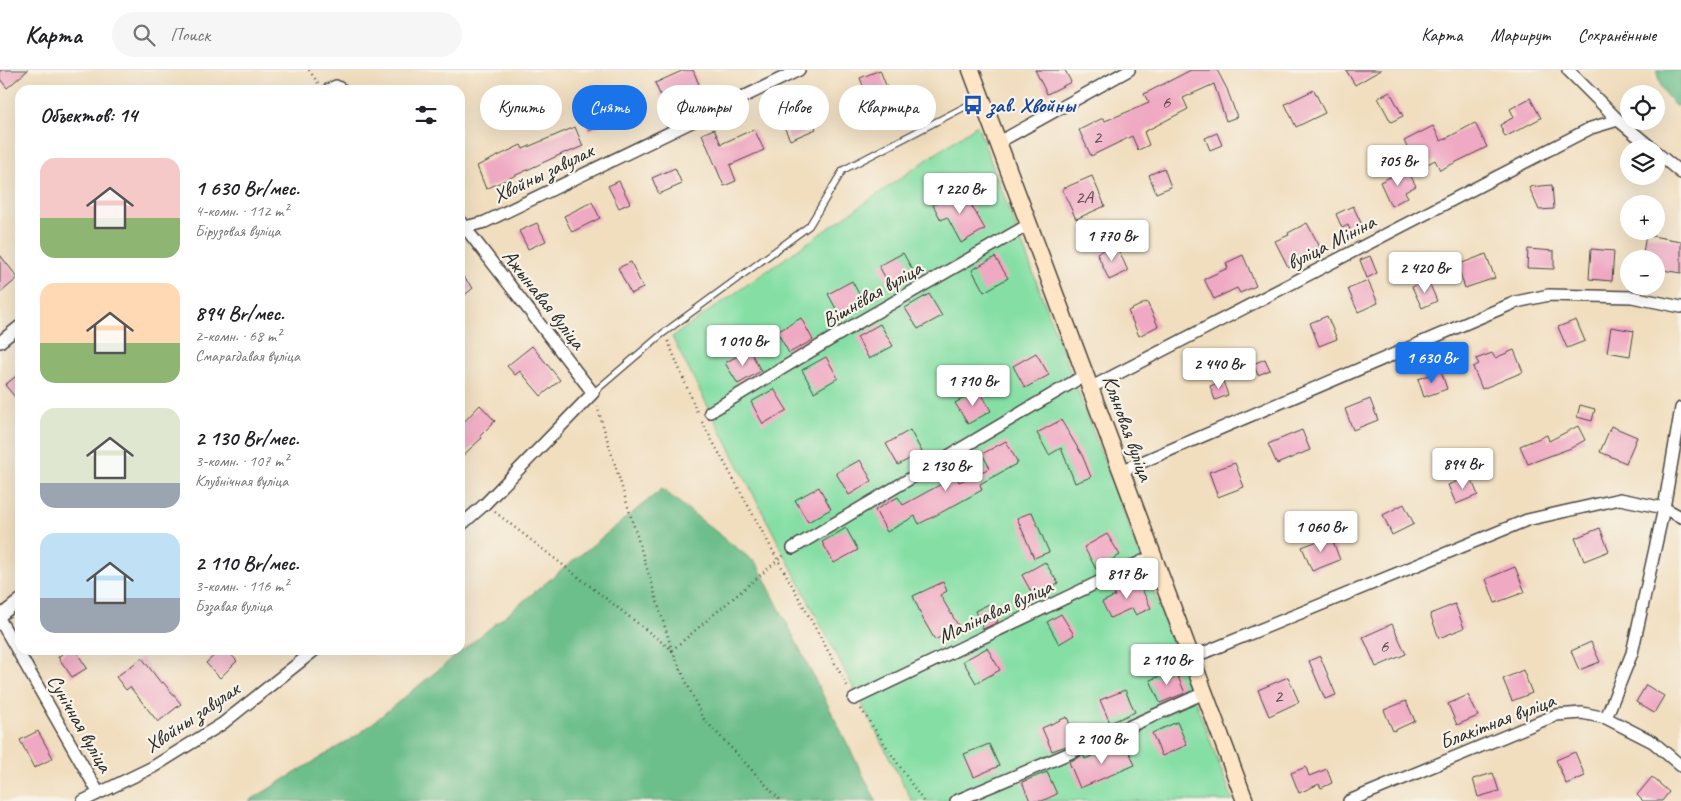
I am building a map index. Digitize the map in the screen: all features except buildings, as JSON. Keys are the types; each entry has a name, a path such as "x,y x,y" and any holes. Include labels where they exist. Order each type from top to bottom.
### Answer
{"street":[{"name":"Хвойны завулак","path":"465,226 485,222 799,70"},
{"name":"Кляновая вуліца","path":"971,70 1245,801"},
{"path":"999,142 1129,70"},
{"path":"1568,70 1618,120 1642,140"},
{"name":"вуліца Мініна","path":"792,548 1088,382 1591,128 1618,120"},
{"path":"1665,159 1681,172"},
{"name":"Вішнёвая вуліца","path":"710,412 856,324 1028,225"},
{"name":"Ажынавая вуліца","path":"465,231 593,393"},
{"path":"1121,471 1516,302 1549,295 1632,297 1681,307"},
{"path":"0,342 15,330"},
{"path":"465,522 485,504 593,393"},
{"path":"1606,718 1632,653 1664,508 1681,408"},
{"path":"1191,658 1528,520 1620,499 1664,508 1681,517"},
{"name":"Малінавая вуліца","path":"854,699 1153,556"},
{"path":"0,616 15,604"},
{"name":"Сунічная вуліца","path":"0,620 15,646"},
{"name":"Сунічная вуліца","path":"20,655 98,792"},
{"name":"Хвойны завулак","path":"83,801 152,767 222,724 309,655"},
{"path":"956,801 1204,694"},
{"name":"Блакітная вуліца","path":"1349,801 1556,714 1582,713 1606,718 1653,742 1681,766"}],"lane":[{"path":"593,393 662,334 809,226 843,170 982,98"}],"path":[{"path":"309,70 320,85"},
{"path":"668,341 700,418 777,560 854,699 922,801"},
{"path":"593,393 672,650 702,717 781,801"},
{"path":"485,504 672,650"},
{"path":"672,650 792,548"}],"green space":[{"path":"1656,70 1681,70 1681,105 1675,106 1665,94 1665,85 1660,85"},
{"path":"977,125 1233,801 912,801 672,337"},
{"path":"662,489 757,564 876,801 249,801 359,734 457,655 465,655 465,648"}],"place":[{"name":"зав. Хвойны","path":"973,105"}]}
